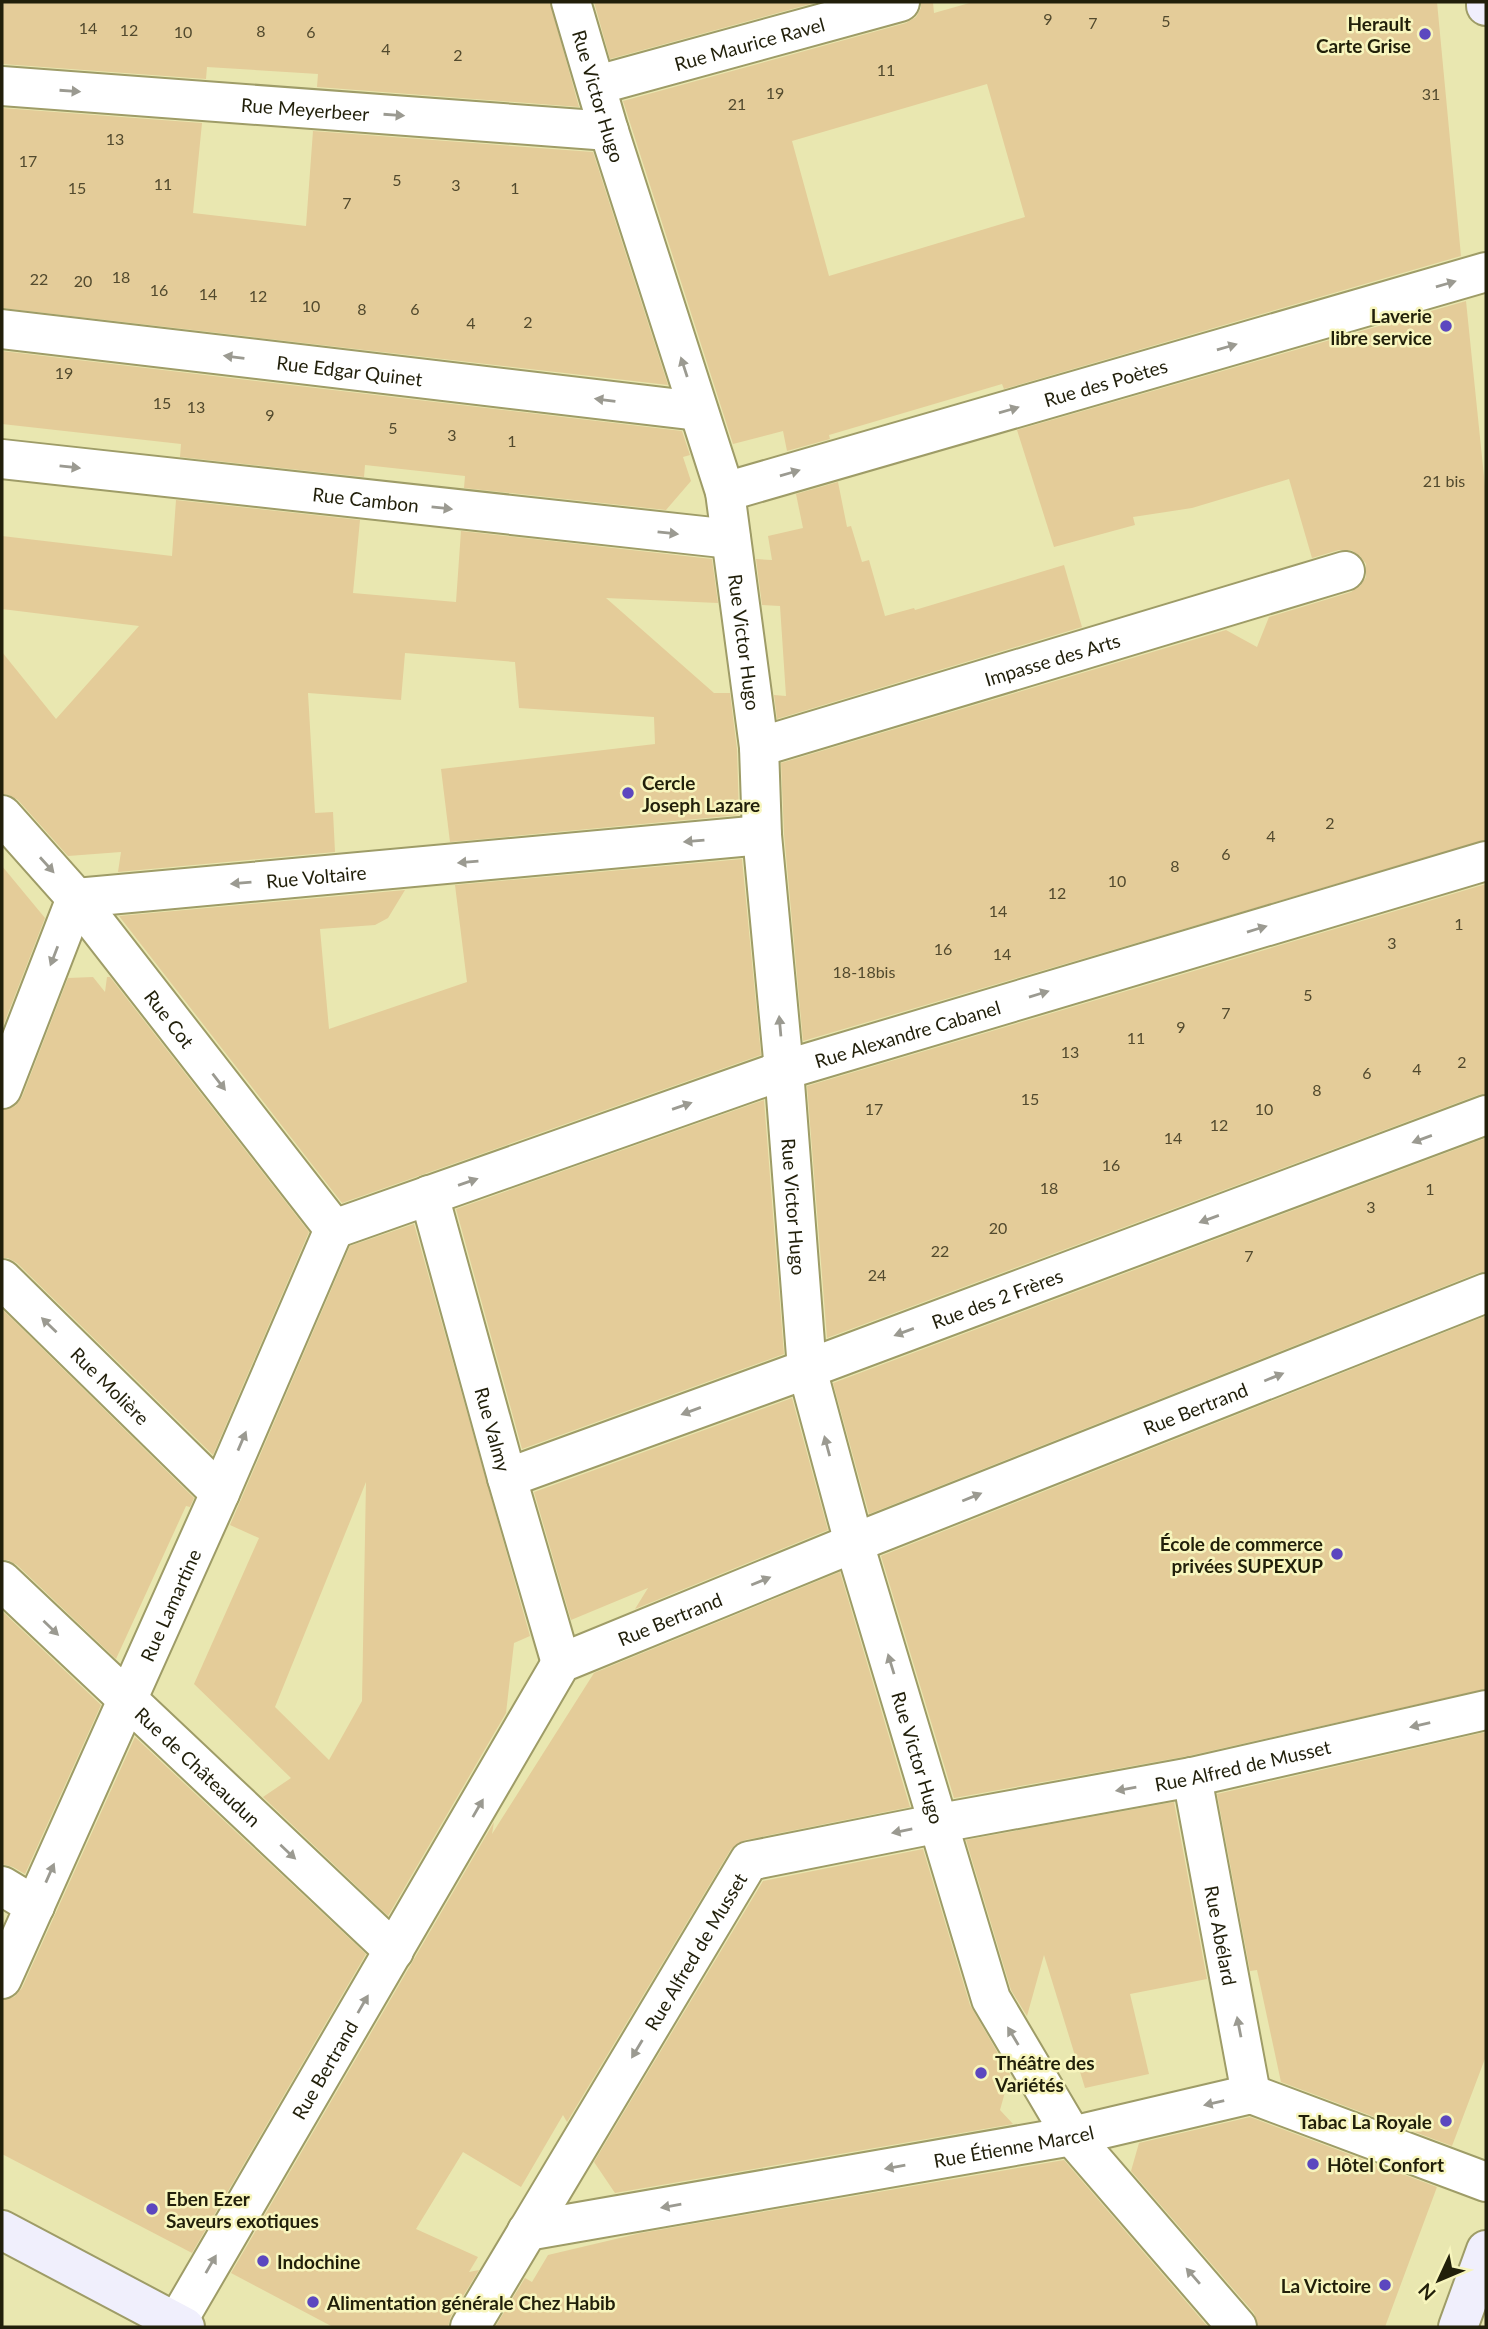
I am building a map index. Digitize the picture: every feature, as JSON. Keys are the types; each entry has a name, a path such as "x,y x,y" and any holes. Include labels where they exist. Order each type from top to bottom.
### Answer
{"main road":[{"path":"2,2230 178,2326"},
{"path":"1458,2327 1486,2250"}],"street":[{"name":"Rue Victor Hugo","path":"571,2 609,131 725,492 759,747 762,835 784,1070 807,1369 853,1543 940,1823 991,1999 1072,2136 1237,2327"},
{"name":"Rue Maurice Ravel","path":"597,85 900,2"},
{"name":"Rue Meyerbeer","path":"2,86 609,131"},
{"name":"Rue des Poètes","path":"725,492 1486,272"},
{"name":"Rue Edgar Quinet","path":"2,329 698,411"},
{"name":"Rue Cambon","path":"2,459 731,539"},
{"name":"Impasse des Arts","path":"759,747 1345,571"},
{"name":"Rue Cot","path":"2,815 76,898 334,1229"},
{"name":"Rue Voltaire","path":"76,898 762,835"},
{"name":"Rue Alexandre Cabanel","path":"334,1229 784,1070 1486,861"},
{"path":"2,1089 76,898"},
{"name":"Rue des 2 Frères","path":"506,1478 807,1369 1486,1115"},
{"name":"Rue Valmy","path":"429,1195 506,1478 561,1663"},
{"name":"Rue Lamartine","path":"2,1979 220,1493 334,1229"},
{"name":"Rue Molière","path":"2,1279 220,1493"},
{"name":"Rue Bertrand","path":"178,2326 561,1663 853,1543 1486,1293"},
{"name":"Rue de Châteaudun","path":"2,1581 394,1951"},
{"name":"Rue Alfred de Musset","path":"470,2327 749,1861 1192,1777 1486,1710"},
{"name":"Rue Abélard","path":"1192,1777 1251,2094"},
{"path":"2,1886 35,1906"},
{"path":"1251,2094 1486,2182"},
{"name":"Rue Étienne Marcel","path":"527,2231 1072,2136 1251,2094"}],"building":[{"path":"2,2 550,2 579,107 317,87 318,74 207,67 206,79 2,64"},
{"path":"594,2 818,2 610,59"},
{"path":"921,2 933,2 934,13 973,2 1437,2 1461,256 1004,389 1002,384 829,435 830,439 787,451 783,431 733,444 623,101 906,23 916,17","holes":["987,84 1025,217 829,276 792,141"]},
{"path":"2,108 202,123 193,213 306,226 313,131 593,152 668,385 2,308"},
{"path":"1466,301 1486,496 1486,840 803,1041 784,834 781,763 1226,630 1257,647 1269,617 1351,592 1360,586 1366,577 1366,564 1351,550 1339,550 1312,558 1289,479 1192,508 1133,517 1135,525 1054,547 1017,430"},
{"path":"2,351 682,431 690,455 683,457 691,481 666,510 464,488 465,476 365,465 364,477 180,457 181,444 2,424"},
{"path":"838,482 847,527 851,526 862,562 869,560 885,616 914,608 915,610 1064,565 1082,627 777,719 774,695 786,696 780,606 762,605 756,559 772,560 768,536 803,528 796,494"},
{"path":"176,500 360,520 353,593 456,602 461,531 712,559 718,603 606,598 714,693 730,693 737,749 739,815 450,842 441,769 655,744 654,717 519,708 515,662 405,653 401,700 308,693 315,813 333,812 335,852 118,872 121,852 68,856 18,800 2,794 2,652 56,719 139,626 2,609 2,536 172,556"},
{"path":"742,859 761,1055 342,1203 119,916 405,890 388,918 375,925 320,929 329,1029 467,982 455,885"},
{"path":"2,866 45,918 2,1029"},
{"path":"1486,884 1486,1094 827,1338 807,1086"},
{"path":"93,977 105,992 107,977 110,977 309,1232 213,1455 17,1263 2,1258 2,1110 15,1106 22,1097 68,978"},
{"path":"764,1100 784,1354 522,1449 456,1209"},
{"path":"1486,1138 1486,1272 869,1514 833,1383"},
{"path":"414,1224 530,1636 514,1643 506,1713 388,1916 263,1797 291,1778 194,1684 259,1538 230,1525 350,1246","holes":["366,1482 362,1701 329,1760 275,1707"]},
{"path":"2,1309 194,1498 190,1507 186,1506 116,1659 17,1565 2,1560"},
{"path":"1486,1316 1486,1689 1188,1756 954,1798 881,1556"},
{"path":"792,1398 828,1530 635,1609 648,1588 571,1620 534,1492"},
{"path":"840,1572 910,1807 745,1840 731,1849 567,2122 563,2115 521,2187 463,2152 416,2229 478,2257 469,2272 479,2270 451,2316 448,2327 333,2327 231,2273 494,1822 492,1834 594,1673"},
{"path":"2,1611 101,1705 25,1874 2,1864"},
{"path":"1486,1732 1486,2056 1452,2146 1281,2082 1257,1970 1250,1971 1217,1794"},
{"path":"135,1737 366,1954 192,2253 2,2154 2,2000 14,1997 22,1988"},
{"path":"1174,1802 1207,1979 1130,1994 1149,2074 1085,2088 1044,1955 1027,2016 1011,1990 966,1840"},
{"path":"923,1849 970,2005 1010,2074 1000,2110 1013,2124 615,2193 594,2162 763,1881"},
{"path":"1250,2117 1437,2187 1385,2327 1258,2327 1254,2313 1131,2171 1139,2143"},
{"path":"1064,2160 1208,2327 495,2327 525,2278 532,2282 548,2255 641,2233"}],"place":[{"name":"Herault Carte Grise","path":"1425,34"},
{"name":"Laverie libre service","path":"1446,326"},
{"name":"Cercle Joseph Lazare","path":"628,793"},
{"name":"École de commerce privées SUPEXUP","path":"1337,1554"},
{"name":"Théâtre des Variétés","path":"981,2073"},
{"name":"Tabac La Royale","path":"1446,2121"},
{"name":"Hôtel Confort","path":"1313,2164"},
{"name":"Eben Ezer Saveurs exotiques","path":"152,2209"},
{"name":"Indochine","path":"263,2261"},
{"name":"La Victoire","path":"1385,2285"},
{"name":"Alimentation générale Chez Habib","path":"313,2302"}]}
